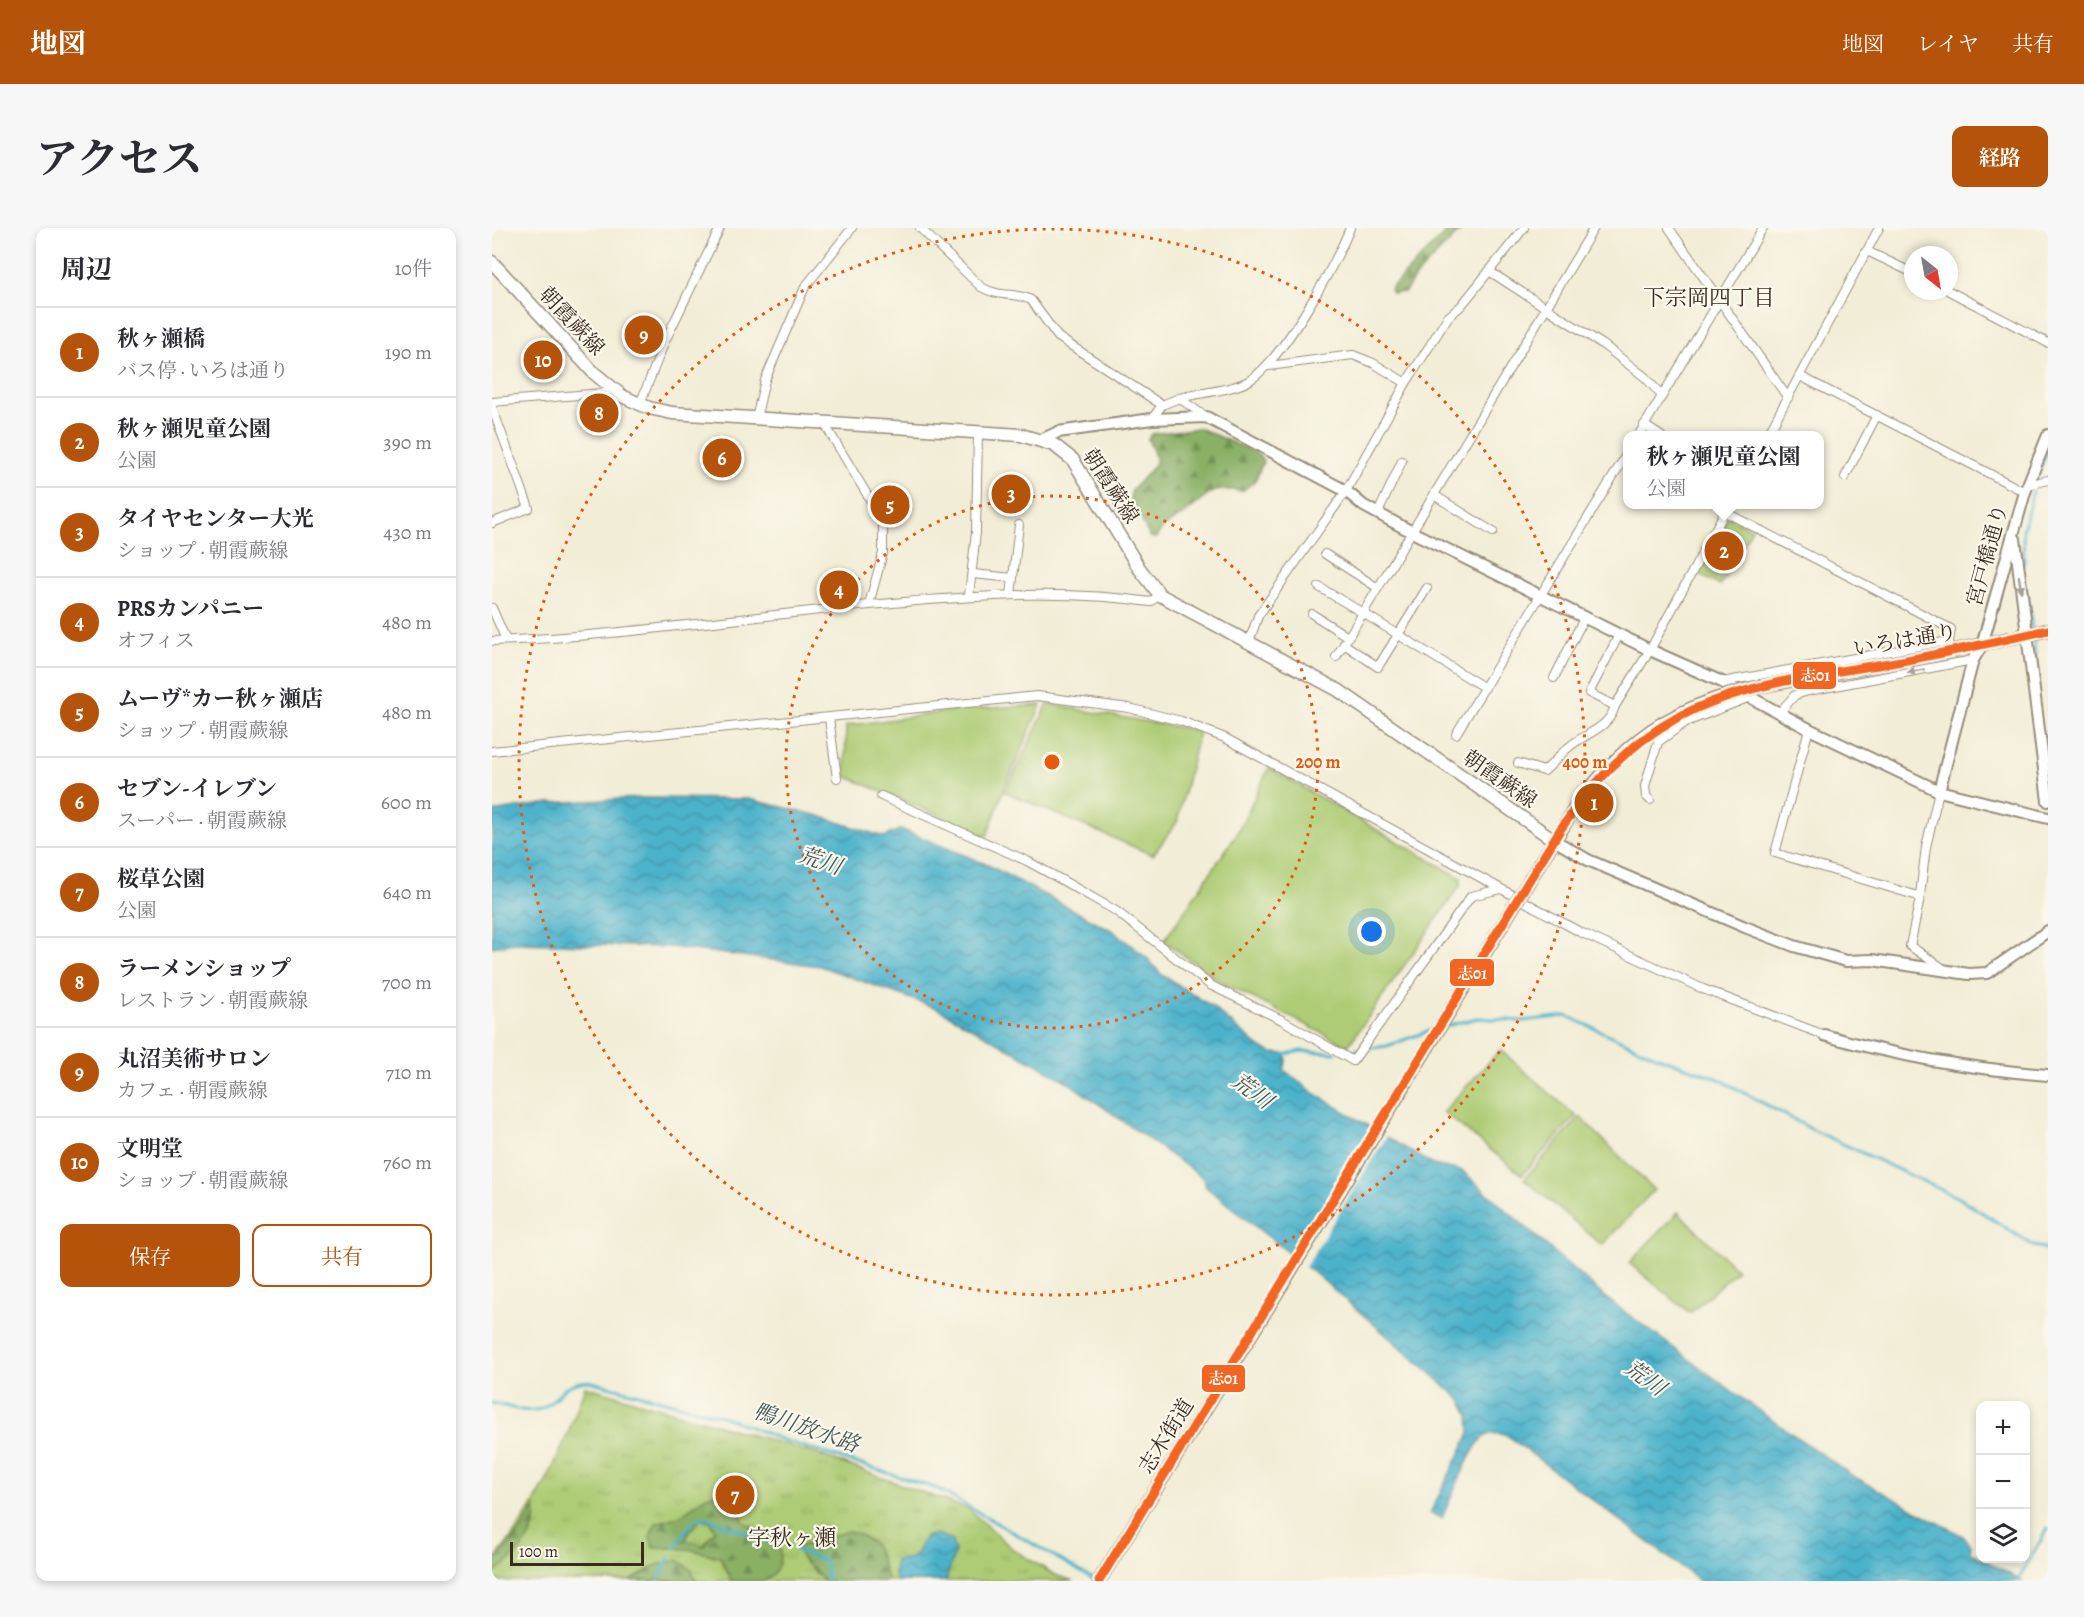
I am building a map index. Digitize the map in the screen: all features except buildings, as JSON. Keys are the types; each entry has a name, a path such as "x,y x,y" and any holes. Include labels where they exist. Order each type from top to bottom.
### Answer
{"main road":[{"name":"朝霞蕨線","path":"492,262 612,390 639,404 672,412 756,419 1021,435 1041,440 1062,451 1078,466 1135,562 1160,595 1291,663 1358,703 1554,840"},
{"name":"いろは通り","path":"1341,1189 1577,805 1606,770 1640,740 1668,720 1699,704 1767,684 1947,649 1982,645 2036,632"},
{"name":"志木街道","path":"1099,1581 1341,1189"}],"street":[{"path":"639,404 665,341 720,228"},
{"path":"756,419 765,380 805,287 852,228"},
{"path":"920,228 981,286 998,295 1025,297 1031,300 1058,337 1162,405"},
{"path":"1152,420 1162,405 1179,398 1248,381 1269,366 1337,259 1350,228"},
{"path":"1249,642 1257,616 1346,491 1406,383 1448,317 1461,306 1524,228"},
{"path":"1336,657 1594,228"},
{"path":"1669,228 1788,398"},
{"path":"1640,431 1763,228"},
{"path":"1769,431 1879,228"},
{"path":"1867,251 1904,269"},
{"path":"1489,271 1602,344 1644,377 1662,396"},
{"path":"1958,296 2048,343"},
{"path":"1269,366 1353,355 1373,363 1406,383"},
{"path":"1800,376 2026,489 2048,480"},
{"path":"492,523 529,508 492,405 603,393 612,390"},
{"path":"1179,398 1206,417 1346,491 1378,513 1412,531 1584,618 1722,682 1809,729 1939,791 2048,818"},
{"path":"1845,477 1877,416"},
{"path":"1041,440 1058,432 1152,420 1206,417"},
{"path":"824,423 883,521 883,553 868,604"},
{"path":"1644,425 1654,431"},
{"path":"969,596 973,574 978,433"},
{"name":"宮戸橋通り","path":"1939,791 1973,660 1982,645 2026,489 2048,435"},
{"path":"1456,735 1623,460"},
{"path":"1378,513 1402,461"},
{"path":"1434,495 1493,532"},
{"path":"1518,763 1544,771 1569,746 1606,723 1612,716 1615,706 1650,650 1726,509"},
{"path":"1722,682 1947,649 1951,629 1729,509"},
{"path":"1011,595 1019,525"},
{"path":"2014,533 2036,632 2048,801"},
{"path":"1325,554 1378,588"},
{"path":"973,574 1013,578"},
{"path":"1319,587 1485,688"},
{"path":"1312,614 1378,667 1427,588"},
{"path":"492,641 631,631 868,604 969,596 1049,595 1150,602 1160,595"},
{"path":"492,608 506,640"},
{"path":"1554,678 1584,618"},
{"path":"1615,706 1589,693 1619,635"},
{"path":"1779,713 1795,695 1808,690 1973,660"},
{"path":"492,751 1037,696 1104,704 1157,715 1202,728 1256,753 1580,932 1663,972 1784,1022 1864,1047 2011,1072 2048,1075"},
{"path":"1650,800 1646,796 1645,786 1658,742 1686,722 1750,697"},
{"path":"829,718 837,778"},
{"path":"1809,729 1775,853 1918,896"},
{"path":"1939,791 1926,847 1910,946 1946,970"},
{"path":"881,796 992,845 1060,879 1116,911 1210,985 1282,1020 1353,1061 1471,897 1501,889"},
{"path":"1554,840 1596,863 1794,946 1846,961 1872,960 1969,974 1987,973 2048,931"}],"green space":[{"path":"1450,228 1463,228 1415,277 1405,292 1392,293 1390,289"},
{"path":"1199,428 1259,454 1263,462 1255,481 1242,491 1220,490 1208,494 1193,508 1165,527 1156,538 1150,537 1130,498 1132,490 1155,464 1156,458 1148,439 1151,434"},
{"path":"1728,517 1752,529 1720,586 1697,573"},
{"path":"1048,704 1199,731 1177,822 1153,855 1005,792"},
{"path":"1041,705 1004,789 987,836 845,776 846,726 957,710"},
{"path":"1269,768 1461,878 1460,886 1348,1046 1221,982 1164,941 1236,835"},
{"path":"1500,1050 1576,1116 1522,1175 1443,1112"},
{"path":"1580,1117 1654,1190 1602,1245 1524,1179"},
{"path":"1678,1212 1737,1270 1690,1313 1629,1263"},
{"path":"585,1386 814,1453 968,1509 1015,1551 1055,1575 1074,1581 492,1581 492,1562 523,1520 548,1478"},
{"path":"717,1492 731,1493 741,1507 742,1520 774,1539 778,1544 780,1557 779,1564 772,1575 761,1581 732,1581 720,1557 688,1549 653,1547 650,1536 656,1523 680,1516 705,1497","holes":["701,1520 710,1521 715,1530 703,1546 686,1540 689,1531"]},
{"path":"535,1507 533,1528 524,1546 492,1575 492,1565 523,1527"},
{"path":"848,1531 867,1539 876,1548 888,1581 824,1581 802,1559 798,1547"},
{"path":"678,1560 691,1570 696,1581 663,1581 659,1578 654,1581 630,1581 657,1565"}],"water":[{"name":"荒川","path":"640,798 748,799 816,815 884,837 901,829 988,865 1113,931 1147,958 1162,975 1210,1005 1258,1046 1272,1053 1285,1054 1287,1058 1284,1070 1314,1093 1433,1165 1462,1171 1606,1298 1762,1413 1853,1476 1963,1536 1971,1545 1970,1552 1976,1555 1976,1563 1990,1563 2022,1581 1700,1581 1509,1437 1499,1434 1486,1436 1478,1444 1466,1464 1442,1518 1430,1513 1470,1433 1469,1415 1460,1399 1318,1276 1206,1187 1203,1178 1066,1081 937,1008 820,966 670,947 514,943 492,947 492,812 550,803"},
{"path":"937,1534 951,1540 955,1551 946,1581 897,1581 894,1575 895,1560 913,1557 925,1537"}],"pier":[{"path":"1374,1126 1388,1134 1304,1269 1292,1259"}],"waterway":[{"path":"2035,481 2048,450"},
{"path":"2024,563 2023,530 2033,491"},
{"path":"2028,597 2032,629"},
{"path":"2033,636 2038,677"},
{"path":"1446,1026 1477,1018 1522,1021 1567,1016 1658,1057 1717,1078 1813,1130 1961,1199 2034,1246 2048,1249"},
{"path":"1342,1052 1387,1046 1434,1029"},
{"path":"1283,1055 1301,1051 1336,1053"},
{"name":"鴨川放水路","path":"492,1403 529,1411 540,1409 547,1406 570,1385 589,1381 722,1416 783,1440 938,1489 1095,1580"},
{"path":"675,1548 691,1524 703,1517 778,1544"},
{"path":"2017,1581 2048,1528"},
{"path":"795,1550 825,1561 828,1581"},
{"path":"659,1578 670,1557"}],"transit line":[{"name":"志01","path":"1099,1581 1560,830 1595,784 1631,749 1668,723 1706,704 1748,690 1793,680 1972,647 2048,630"}],"place":[{"name":"丸沼美術サロン","path":"644,335"},
{"name":"文明堂","path":"543,360"},
{"name":"ラーメンショップ","path":"599,413"},
{"name":"セブン-イレブン","path":"722,458"},
{"name":"タイヤセンター大光","path":"1011,494"},
{"name":"ムーヴ*カー秋ヶ瀬店","path":"890,505"},
{"name":"秋ヶ瀬児童公園","path":"1724,551"},
{"name":"PRSカンパニー","path":"839,590"},
{"name":"秋ヶ瀬橋","path":"1594,803"},
{"name":"桜草公園","path":"735,1495"}],"district":[{"name":"下宗岡四丁目","path":"1709,298"},
{"name":"字秋ヶ瀬","path":"792,1538"}]}
